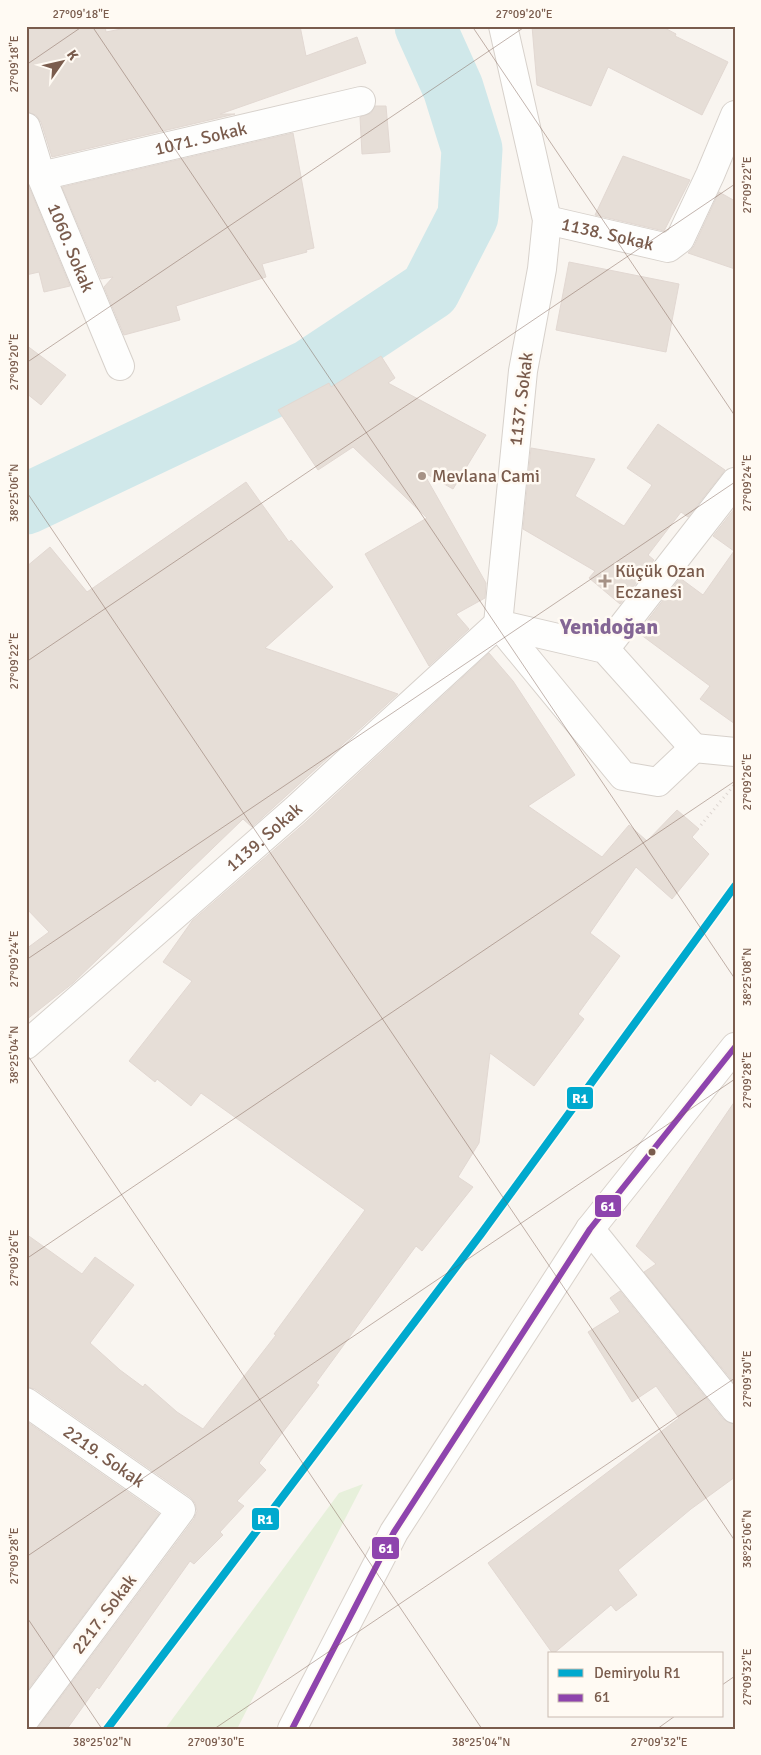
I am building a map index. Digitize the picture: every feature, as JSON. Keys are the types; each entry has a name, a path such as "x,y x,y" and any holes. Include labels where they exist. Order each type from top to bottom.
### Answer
{"street":[{"name":"1137. Sokak","path":"498,624 522,371 542,269 547,220 503,26"},
{"name":"1071. Sokak","path":"41,176 362,101"},
{"name":"1138. Sokak","path":"547,220 668,248 680,239 735,115"},
{"name":"1060. Sokak","path":"26,127 41,176 120,366"},
{"path":"605,650 735,482"},
{"path":"498,624 605,650 694,748 735,752"},
{"path":"498,624 623,776 658,782 694,748"},
{"name":"1139. Sokak","path":"26,1045 296,810 498,624"},
{"path":"292,1729 394,1532 590,1229 735,1047"},
{"path":"590,1229 735,1408"},
{"name":"2219. Sokak","path":"26,1402 182,1510"},
{"name":"2217. Sokak","path":"26,1718 182,1510"}],"path":[{"path":"700,825 734,785"}],"green space":[{"path":"363,1484 237,1729 165,1729 339,1493"}],"building":[{"path":"26,26 105,26 106,32 136,26 300,26 306,56 357,37 366,63 220,114 235,114 52,157 41,122 36,115 26,112"},
{"path":"532,26 661,26 676,34 675,36 728,62 702,115 608,67 591,106 537,85"},
{"path":"375,106 386,106 390,152 362,154 360,117 371,113"},
{"path":"293,133 314,248 306,250 307,252 262,264 266,277 176,306 180,320 124,335 104,287 113,277 101,279 62,187"},
{"path":"623,156 690,180 664,231 595,215"},
{"path":"26,181 70,286 44,292 39,272 26,275"},
{"path":"719,192 735,201 735,269 688,253 694,246"},
{"path":"569,262 679,284 666,352 556,330"},
{"path":"26,345 66,375 41,405 26,393"},
{"path":"381,356 395,378 388,383 486,435 453,489 423,472 486,583 485,598 456,614 469,629 429,666 365,554 427,518 353,447 318,470 278,410 329,383 331,387"},
{"path":"658,424 725,470 688,517 681,512 648,555 654,560 620,604 589,578 595,571 523,529 531,448 595,459 575,496 624,526 652,485 627,468"},
{"path":"246,482 289,542 291,540 333,587 265,648 398,694 252,827 243,819 73,983 26,1020 26,949 49,932 26,908 26,567 50,547 87,592"},
{"path":"735,508 735,724 700,699 710,686 640,634 646,626 644,625 680,578 703,595 734,551 713,536"},
{"path":"489,653 513,681 575,775 528,806 602,857 629,825 647,841 677,810 699,829 692,837 709,854 672,899 636,867 590,933 620,956 578,1014 584,1019 534,1086 490,1053 479,1143 458,1177 473,1187 422,1251 416,1246 316,1383 319,1385 259,1463 266,1470 237,1501 244,1506 220,1532 223,1535 194,1564 190,1561 99,1689 97,1687 67,1729 37,1729 194,1519 197,1511 195,1503 190,1497 35,1389 26,1387 26,1234 82,1274 95,1257 134,1285 90,1343 120,1370 143,1387 145,1384 177,1412 203,1429 276,1335 274,1334 365,1210 201,1093 191,1106 157,1079 155,1082 129,1061 192,981 163,962 192,921 306,822"},
{"path":"735,1101 735,1384 644,1272 656,1264 636,1246"},
{"path":"620,1291 723,1419 735,1424 735,1477 691,1509 618,1570 637,1595 616,1611 611,1605 555,1652 552,1652 488,1563 679,1418 656,1386 632,1402 588,1332 620,1312 610,1298"},
{"path":"26,1421 159,1514 26,1692"}],"waterway":[{"path":"26,504 311,369 430,290 468,216 472,149 453,88 425,26"}],"rail line":[{"name":"R1","path":"107,1729 481,1234 735,886"}],"transit line":[{"name":"61","path":"292,1729 394,1532 590,1229 735,1047"}],"place":[{"name":"Mevlana Cami","path":"422,476"},
{"name":"Küçük Ozan Eczanesi","path":"605,581"}],"district":[{"name":"Yenidoğan","path":"609,626"}]}
